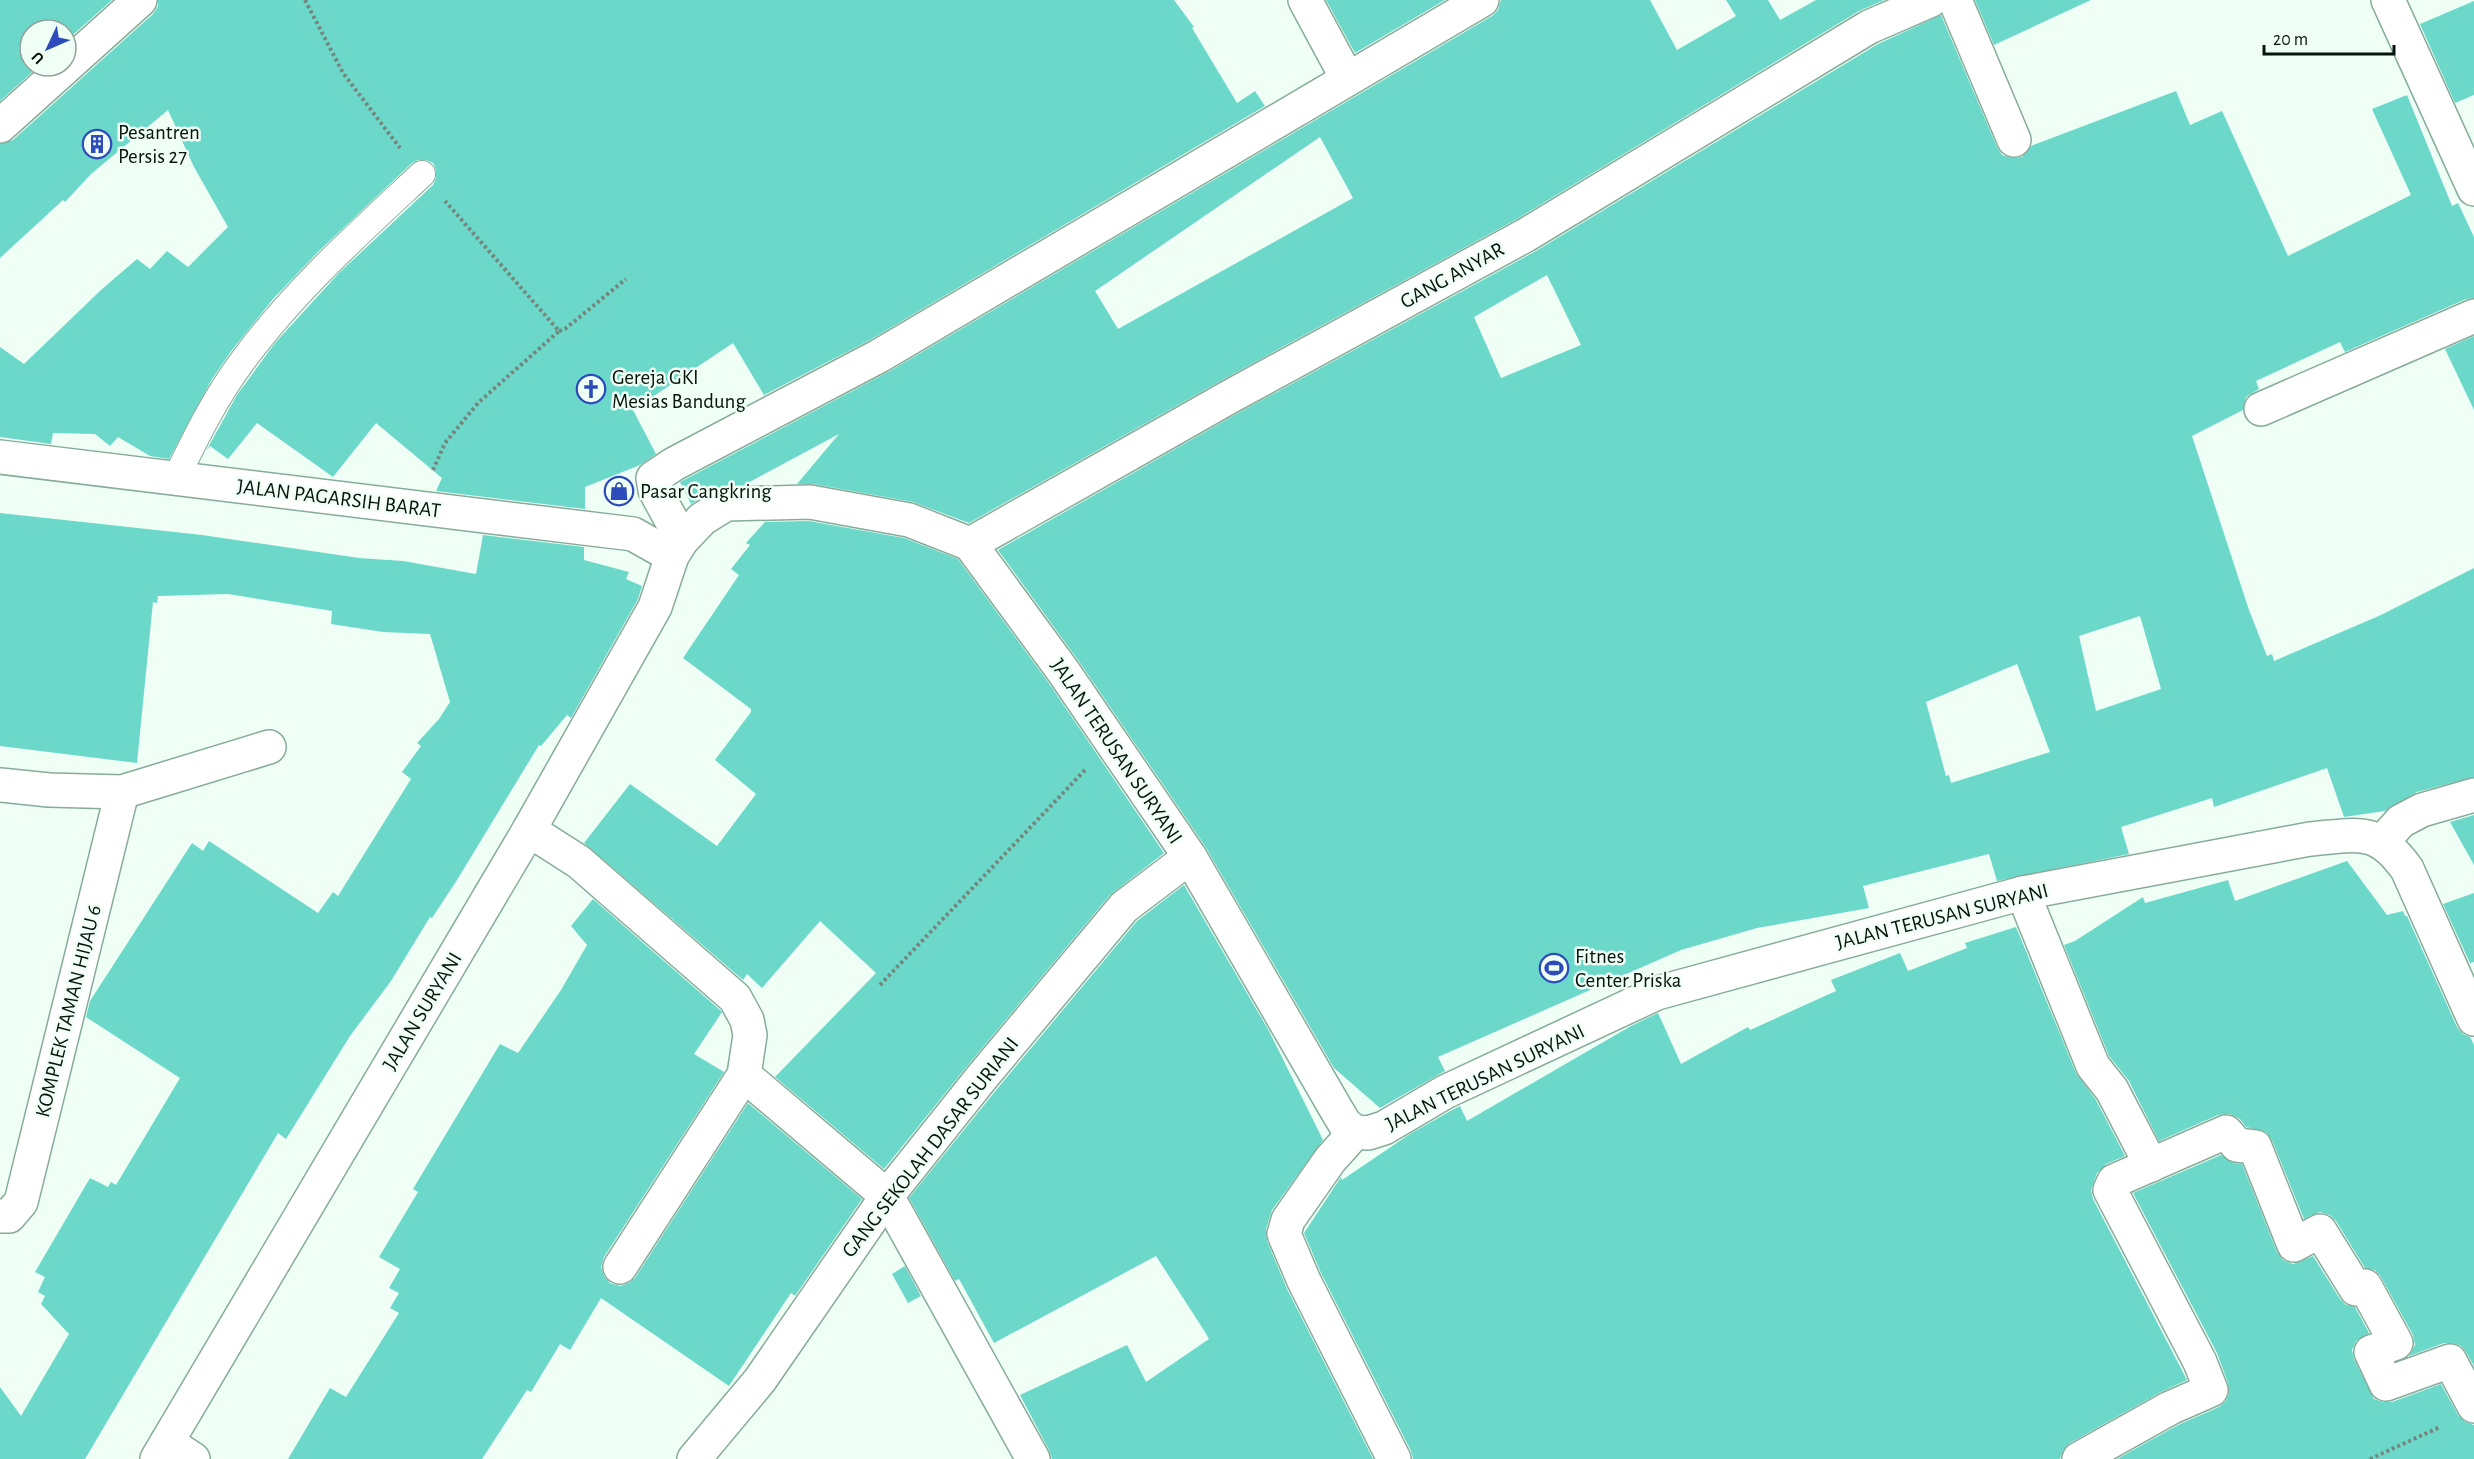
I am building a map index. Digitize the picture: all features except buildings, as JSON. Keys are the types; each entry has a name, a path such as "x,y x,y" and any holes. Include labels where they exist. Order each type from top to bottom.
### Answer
{"street":[{"path":"0,126 140,0"},
{"path":"1305,0 1347,78"},
{"path":"970,544 909,520 810,502 726,504 711,512 677,548 655,490 653,478 674,464 879,356 1482,0"},
{"path":"1955,0 2014,140"},
{"path":"2388,0 2474,189"},
{"name":"GANG ANYAR","path":"970,544 1231,396 1526,235 1859,32 1922,2"},
{"path":"2261,408 2474,316"},
{"name":"JALAN PAGARSIH BARAT","path":"0,457 633,534 677,548"},
{"name":"JALAN TERUSAN SURYANI","path":"970,544 1112,741 1190,857 1336,1109 1345,1124 1355,1132 1368,1133 1384,1128 1437,1096 1657,993 2023,893 2310,839 2357,835 2383,841"},
{"name":"JALAN SURYANI","path":"172,1454 655,607 677,548"},
{"path":"0,785 49,790 122,792 269,747"},
{"name":"KOMPLEK TAMAN HIJAU 6","path":"0,1216 9,1216 21,1202 122,792"},
{"path":"2474,795 2422,810 2401,821 2383,841 2396,853 2407,869 2474,1018"},
{"path":"529,830 579,862 735,998 747,1020 750,1035 744,1075 620,1267"},
{"name":"GANG SEKOLAH DASAR SURIANI","path":"694,1459 760,1380 887,1196 968,1094 1124,907 1190,857"},
{"path":"2023,893 2093,1066 2112,1090 2151,1165"},
{"path":"744,1075 887,1196 1033,1459"},
{"path":"1355,1132 1330,1160 1288,1220 1284,1234 1304,1281 1394,1459"},
{"path":"2079,1459 2170,1408 2211,1390 2200,1362 2110,1190 2114,1181 2226,1132 2237,1146 2255,1147 2294,1245 2320,1232 2356,1289 2365,1286 2396,1343 2372,1352 2386,1384 2450,1361 2474,1406"}],"lane":[{"path":"176,478 199,430 243,359 306,286 422,174"}],"path":[{"path":"305,0 343,73 422,174 559,331"},
{"path":"420,508 445,443 453,431 508,374 626,279"},
{"path":"880,985 1112,741"},
{"path":"2370,1459 2446,1424"}],"place":[{"name":"Pesantren Persis 27","path":"97,144"},
{"name":"Gereja GKI Mesias Bandung","path":"591,389"},
{"name":"Pasar Cangkring","path":"619,491"},
{"name":"Fitnes Center Priska","path":"1554,968"}]}
